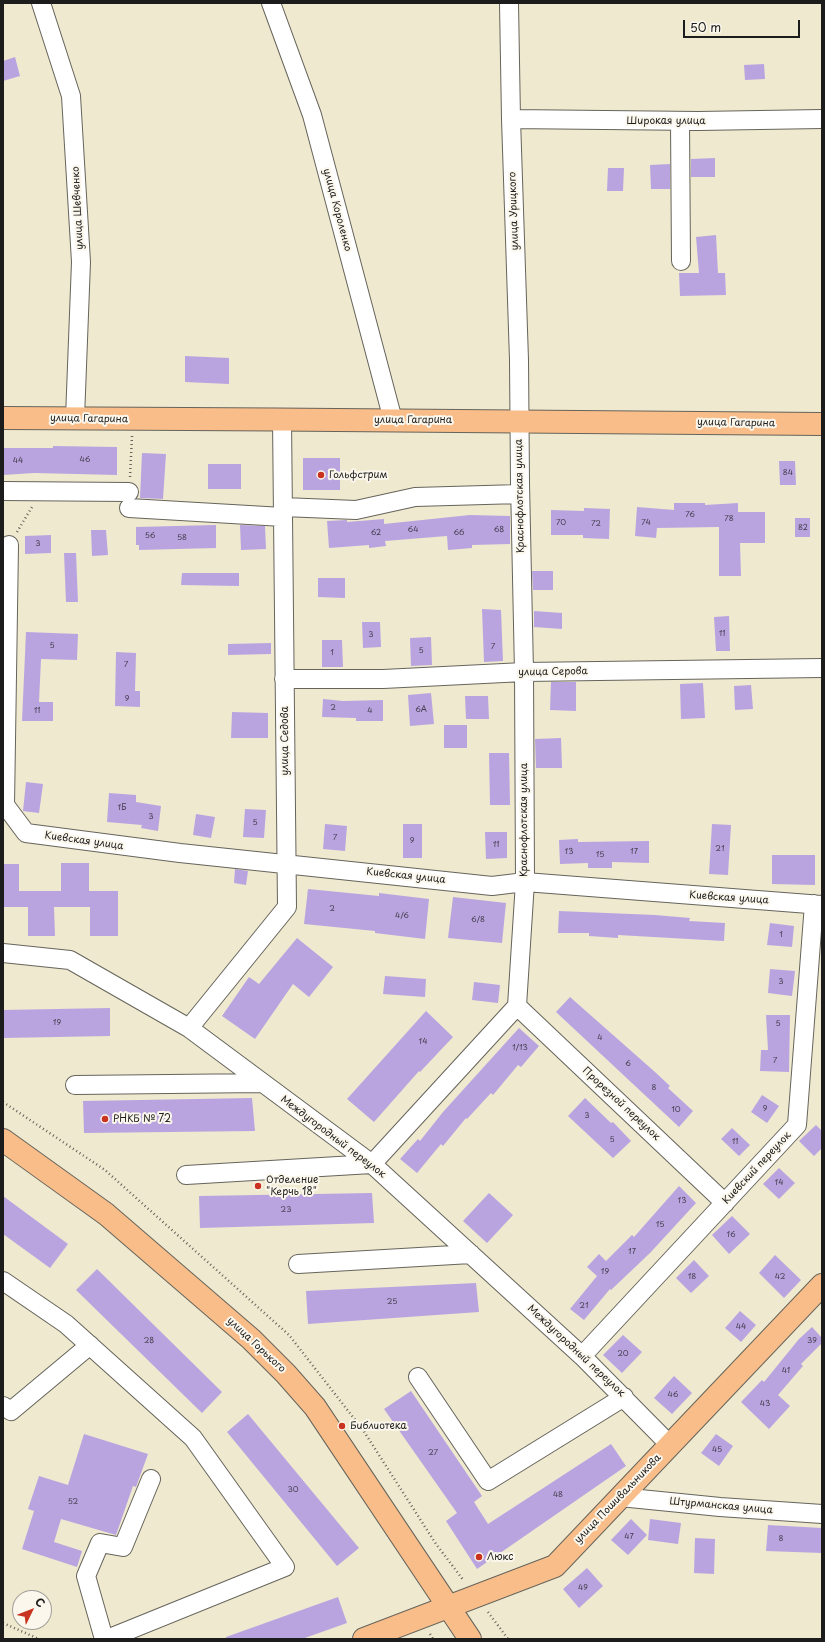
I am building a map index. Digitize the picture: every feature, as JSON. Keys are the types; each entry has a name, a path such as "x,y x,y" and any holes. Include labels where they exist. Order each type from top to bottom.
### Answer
{"main road":[{"name":"улица Гагарина","path":"3,418 519,420 822,424"},
{"name":"улица Горького","path":"3,1140 106,1214 251,1339 286,1374 315,1407 470,1639"},
{"name":"улица Пошивальникова","path":"364,1639 555,1566 822,1285"}],"lane":[{"name":"улица Шевченко","path":"41,3 71,96 81,262 75,418"},
{"name":"улица Короленко","path":"271,3 312,115 393,420"},
{"name":"улица Урицкого","path":"509,3 511,119 520,360 519,420"},
{"name":"Широкая улица","path":"511,119 680,121 822,119"},
{"path":"680,121 681,261"},
{"name":"улица Седова","path":"189,1028 287,907 282,419"},
{"name":"Краснофлотская улица","path":"517,1006 524,882 524,672 519,420"},
{"path":"3,491 283,512 356,510 415,496 520,494"},
{"name":"Киевская улица","path":"9,545 5,805 26,833 180,853 286,863 492,886 524,882 818,904"},
{"name":"улица Серова","path":"284,679 383,679 524,672 822,668"},
{"name":"Киевский переулок","path":"582,1356 797,1125 818,904"},
{"name":"Междугородный переулок","path":"3,953 70,960 189,1028 372,1164 582,1356 670,1445"},
{"path":"186,1175 372,1164 517,1006"},
{"name":"Прорезной переулок","path":"517,1006 725,1203"},
{"path":"75,1085 262,1083"},
{"path":"298,1264 471,1254"},
{"path":"3,1281 66,1324 193,1438 285,1568 107,1639"},
{"path":"3,1406 11,1411 90,1345"},
{"path":"418,1377 488,1481 624,1397"},
{"path":"104,1639 86,1576 100,1543 123,1547 151,1479"},
{"name":"Штурманская улица","path":"620,1497 720,1507 822,1514"}],"path":[{"path":"3,1623 39,1639"}],"building":[{"path":"15,57 20,76 3,81 3,61"},
{"path":"764,64 765,79 745,80 744,65"},
{"path":"715,158 715,177 691,177 691,159"},
{"path":"670,164 670,189 651,189 650,165"},
{"path":"608,168 624,168 623,191 607,191"},
{"path":"716,235 718,273 725,273 726,295 680,296 679,273 699,273 696,237"},
{"path":"185,356 229,358 229,384 185,382"},
{"path":"53,446 117,447 117,475 34,473 3,475 3,448 53,448"},
{"path":"142,453 166,454 163,499 140,498"},
{"path":"303,458 340,458 340,490 303,490"},
{"path":"779,461 795,461 796,485 780,485"},
{"path":"208,464 241,464 241,489 208,489"},
{"path":"674,503 705,503 705,505 738,503 738,512 765,512 765,543 740,543 741,576 719,576 719,527 657,528 656,538 635,536 637,507 674,510"},
{"path":"584,508 610,509 609,539 583,538 583,535 551,535 551,510 584,511"},
{"path":"470,515 510,516 510,544 472,545 472,548 448,550 447,536 385,541 386,546 369,548 369,545 329,548 327,521 347,520 347,522 384,519 384,524"},
{"path":"795,518 810,518 810,537 795,537"},
{"path":"216,525 216,548 139,550 139,545 136,545 136,527"},
{"path":"240,525 265,526 266,549 241,550"},
{"path":"91,530 106,530 108,555 92,556"},
{"path":"51,535 51,553 25,554 25,536"},
{"path":"64,553 76,553 78,602 66,602"},
{"path":"532,571 553,571 553,590 533,590"},
{"path":"182,573 239,573 239,586 181,585"},
{"path":"318,578 345,578 345,598 318,597"},
{"path":"482,609 501,610 503,661 484,662"},
{"path":"534,611 562,613 562,629 534,627"},
{"path":"729,616 730,651 716,651 714,617"},
{"path":"362,622 380,622 381,647 363,648"},
{"path":"26,632 78,634 77,660 41,659 39,702 53,702 53,721 22,721"},
{"path":"431,637 432,665 411,666 410,638"},
{"path":"322,640 342,640 343,667 322,667"},
{"path":"271,643 271,654 228,655 228,644"},
{"path":"116,652 136,653 135,691 140,691 140,707 115,706"},
{"path":"551,682 576,682 576,711 550,710"},
{"path":"703,683 705,718 681,719 680,684"},
{"path":"751,685 753,709 735,710 734,686"},
{"path":"431,693 434,724 410,726 408,695"},
{"path":"465,696 488,696 489,719 466,719"},
{"path":"323,699 343,701 383,700 383,721 356,721 356,718 322,717"},
{"path":"232,712 268,713 268,738 231,738"},
{"path":"444,725 467,725 467,748 444,748"},
{"path":"561,738 562,768 536,768 535,739"},
{"path":"489,753 509,753 510,805 490,805"},
{"path":"26,782 43,784 39,813 23,811"},
{"path":"109,793 136,795 136,802 161,806 158,831 141,828 142,825 107,822"},
{"path":"245,809 266,810 264,838 243,837"},
{"path":"196,814 215,817 211,838 193,835"},
{"path":"325,824 347,826 345,851 323,849"},
{"path":"403,824 422,824 422,858 403,858"},
{"path":"712,824 731,825 728,875 709,874"},
{"path":"485,832 507,832 507,858 486,859"},
{"path":"578,839 578,842 649,841 649,863 612,862 612,868 588,868 588,863 560,864 559,840"},
{"path":"772,855 815,855 815,885 772,884"},
{"path":"61,863 89,863 89,891 118,891 118,936 90,936 90,907 54,907 55,936 28,936 28,907 3,907 3,864 19,864 19,891 61,891"},
{"path":"235,869 248,871 246,885 234,883"},
{"path":"308,889 379,896 379,893 429,899 425,939 375,933 375,931 304,924"},
{"path":"453,897 506,903 502,943 448,938"},
{"path":"559,911 655,915 690,918 689,921 725,923 724,941 618,935 618,938 589,936 589,933 558,933"},
{"path":"770,923 794,926 792,947 767,945"},
{"path":"297,938 333,967 309,997 293,984 255,1039 222,1016 249,977 259,984"},
{"path":"770,969 795,971 792,996 768,993"},
{"path":"385,976 426,979 425,997 383,994"},
{"path":"474,982 500,985 498,1003 472,1000"},
{"path":"570,997 655,1072 670,1086 668,1088 693,1111 679,1127 556,1012"},
{"path":"110,1008 110,1036 3,1038 3,1010"},
{"path":"426,1011 453,1037 420,1072 419,1071 374,1122 347,1099"},
{"path":"766,1015 790,1015 789,1072 760,1071 761,1050 768,1050"},
{"path":"519,1028 539,1046 521,1067 518,1065 493,1095 491,1093 467,1119 466,1118 443,1146 441,1144 417,1173 400,1159 418,1139 420,1141 443,1112"},
{"path":"762,1095 779,1106 767,1123 751,1112"},
{"path":"252,1098 255,1131 84,1133 83,1101"},
{"path":"585,1098 611,1123 613,1122 631,1141 613,1158 568,1116"},
{"path":"816,1125 822,1131 822,1148 814,1156 799,1141"},
{"path":"732,1128 750,1145 739,1156 721,1139"},
{"path":"779,1168 795,1183 779,1199 763,1184"},
{"path":"679,1186 696,1203 650,1253 611,1290 610,1289 584,1320 570,1309 597,1276 587,1267 599,1254 606,1261 632,1235 634,1237"},
{"path":"372,1193 374,1223 200,1228 199,1196"},
{"path":"489,1193 513,1215 487,1243 463,1221"},
{"path":"3,1196 68,1244 50,1268 3,1234"},
{"path":"732,1216 750,1234 729,1254 712,1235"},
{"path":"775,1255 801,1280 784,1298 759,1273"},
{"path":"694,1260 709,1276 691,1293 676,1278"},
{"path":"97,1269 222,1392 202,1413 76,1290"},
{"path":"476,1283 479,1312 308,1324 306,1291"},
{"path":"740,1311 756,1325 741,1342 725,1328"},
{"path":"812,1327 822,1338 822,1343 801,1364 803,1366 778,1395 790,1406 769,1429 741,1402 762,1380 764,1382 799,1339"},
{"path":"623,1335 642,1352 622,1373 603,1355"},
{"path":"674,1376 692,1393 672,1414 654,1398"},
{"path":"411,1391 482,1496 474,1502 488,1524 611,1444 626,1466 477,1569 446,1521 457,1513 384,1409"},
{"path":"248,1414 359,1548 337,1566 227,1432"},
{"path":"84,1434 148,1454 136,1487 133,1486 116,1535 61,1519 54,1542 82,1551 77,1567 22,1549 34,1511 28,1509 39,1476 68,1485"},
{"path":"716,1434 733,1446 719,1466 701,1453"},
{"path":"631,1519 647,1535 628,1555 611,1540"},
{"path":"650,1519 681,1523 678,1544 648,1540"},
{"path":"768,1525 822,1528 822,1553 766,1551"},
{"path":"695,1538 715,1539 714,1574 694,1573"},
{"path":"587,1568 603,1586 579,1608 563,1589"},
{"path":"338,1597 347,1623 302,1639 226,1639 226,1637"}],"place":[{"name":"Гольфстрим","path":"321,475"},
{"name":"РНКБ № 72","path":"105,1119"},
{"name":"Отделение \"Керчь 18\"","path":"258,1186"},
{"name":"Библиотека","path":"342,1426"},
{"name":"Люкс","path":"479,1557"}]}
